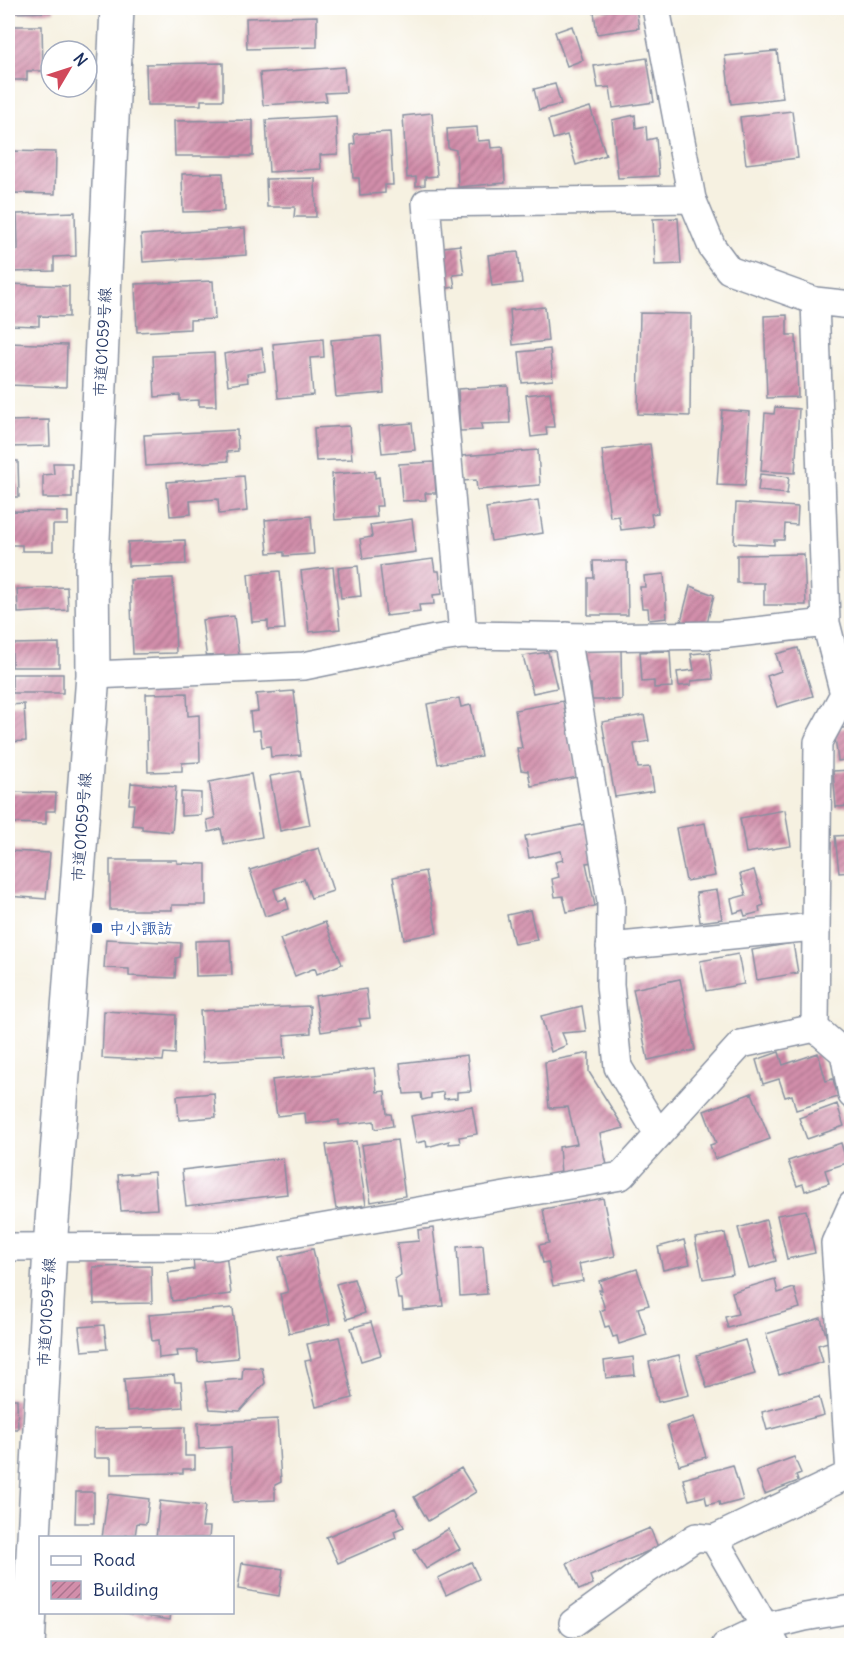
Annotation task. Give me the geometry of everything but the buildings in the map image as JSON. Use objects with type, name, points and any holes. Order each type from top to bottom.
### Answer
[{"type":"street","name":"市道01059号線","points":[[28,1646],[50,1248],[93,675],[92,562],[117,8]]},
{"type":"street","points":[[656,8],[692,199],[712,248],[729,270],[815,301],[852,305]]},
{"type":"street","points":[[463,635],[426,203],[692,199]]},
{"type":"street","points":[[815,301],[826,623],[844,694],[818,742],[814,927],[815,1028]]},
{"type":"street","points":[[93,675],[304,666],[463,635],[720,635],[826,623]]},
{"type":"street","points":[[567,636],[611,901],[610,985],[618,1067],[658,1134]]},
{"type":"street","points":[[610,947],[814,927]]},
{"type":"street","points":[[8,1247],[216,1246],[621,1176],[741,1044],[815,1028],[848,1053],[852,1095]]},
{"type":"street","points":[[573,1623],[639,1575],[696,1538],[714,1539],[851,1473],[835,1243],[852,1205]]},
{"type":"street","points":[[714,1539],[770,1636]]},
{"type":"street","points":[[725,1646],[770,1636],[805,1617],[852,1609]]},
{"type":"place","name":"中小諏訪","points":[[97,928]]}]
